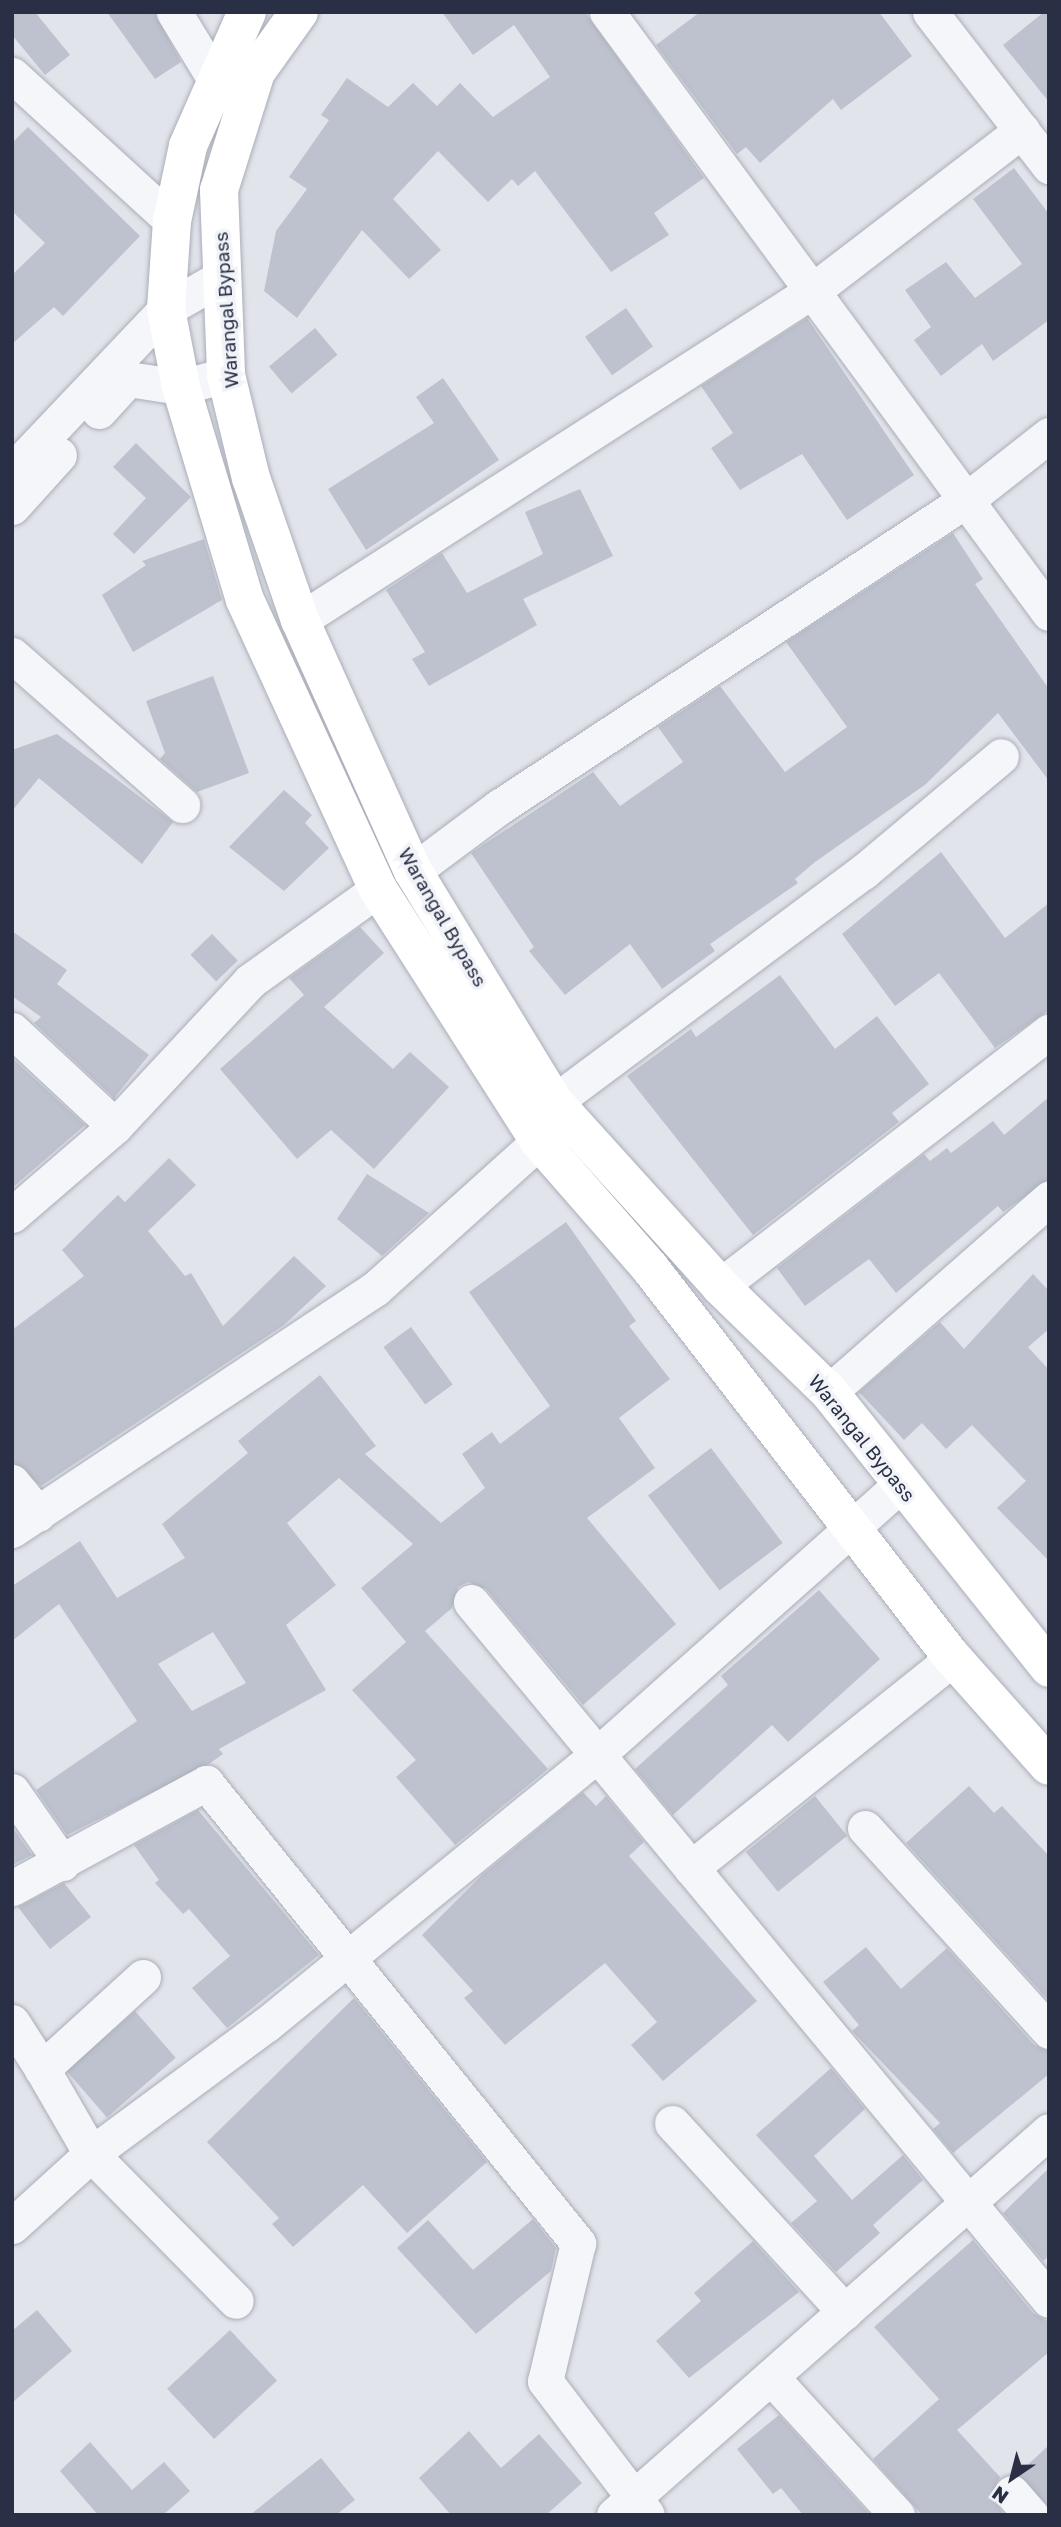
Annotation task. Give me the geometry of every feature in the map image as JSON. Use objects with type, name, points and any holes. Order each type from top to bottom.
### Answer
[{"type":"main road","points":[[247,12],[188,146],[172,222],[166,309],[181,387],[245,600],[378,889],[539,1141],[650,1268],[953,1658],[1049,1766]]},
{"type":"main road","name":"Warangal Bypass","points":[[299,12],[256,72],[219,190],[220,278],[226,375],[251,478],[300,620],[412,871],[554,1102],[720,1286],[829,1392],[900,1485],[1048,1667]]},
{"type":"street","points":[[174,12],[216,81]]},
{"type":"street","points":[[607,12],[969,498],[1049,613]]},
{"type":"street","points":[[930,12],[1049,166]]},
{"type":"street","points":[[12,75],[172,222]]},
{"type":"street","points":[[300,620],[815,289],[1022,130]]},
{"type":"street","points":[[12,471],[166,309],[220,278]]},
{"type":"street","points":[[12,507],[128,379],[181,387],[226,375]]},
{"type":"street","points":[[412,871],[499,807],[969,498],[1049,435]]},
{"type":"street","points":[[12,656],[182,805]]},
{"type":"street","points":[[554,1102],[863,872],[1001,756]]},
{"type":"street","points":[[12,1215],[115,1126],[250,981],[378,889]]},
{"type":"street","points":[[12,1030],[115,1126]]},
{"type":"street","points":[[720,1286],[1049,1032]]},
{"type":"street","points":[[12,1482],[25,1522],[376,1288],[539,1141]]},
{"type":"street","points":[[829,1392],[1049,1199]]},
{"type":"street","points":[[12,2226],[91,2154],[267,2024],[346,1956],[597,1755],[850,1523],[900,1485]]},
{"type":"street","points":[[471,1602],[1049,2300]]},
{"type":"street","points":[[691,1868],[953,1658]]},
{"type":"street","points":[[12,1888],[206,1783],[578,2243],[545,2381],[631,2509],[771,2377],[1049,2131]]},
{"type":"street","points":[[12,1791],[62,1863]]},
{"type":"street","points":[[866,1828],[1049,2031]]},
{"type":"street","points":[[42,2069],[144,1977]]},
{"type":"street","points":[[12,2022],[91,2154],[236,2301]]},
{"type":"street","points":[[672,2123],[845,2312]]},
{"type":"street","points":[[771,2377],[897,2515]]},
{"type":"building","points":[[12,12],[35,12],[70,55],[45,75],[12,35]]},
{"type":"building","points":[[107,12],[154,12],[181,62],[155,79]]},
{"type":"building","points":[[442,12],[585,12],[704,178],[654,213],[669,235],[611,272],[535,171],[518,186],[512,179],[488,202],[438,151],[393,199],[441,250],[409,279],[362,230],[297,318],[264,291],[276,231],[307,189],[289,177],[329,120],[321,115],[347,78],[388,107],[413,83],[437,106],[460,83],[493,117],[550,77],[514,25],[473,55]]},
{"type":"building","points":[[700,12],[879,12],[912,56],[841,110],[833,99],[760,163],[746,147],[737,154],[656,45]]},
{"type":"building","points":[[1044,12],[1049,12],[1049,102],[1003,45]]},
{"type":"building","points":[[28,127],[140,236],[63,316],[54,307],[12,344],[12,275],[45,243],[12,211],[12,143]]},
{"type":"building","points":[[1014,168],[1049,214],[1049,320],[993,361],[982,344],[941,376],[914,340],[931,327],[905,290],[946,262],[975,298],[1022,264],[973,199]]},
{"type":"building","points":[[626,308],[653,347],[612,375],[585,337]]},
{"type":"building","points":[[807,318],[914,475],[847,520],[802,454],[740,490],[711,448],[733,433],[701,386]]},
{"type":"building","points":[[315,328],[337,355],[292,393],[269,367]]},
{"type":"building","points":[[443,378],[499,460],[366,550],[328,489],[434,423],[416,397]]},
{"type":"building","points":[[136,443],[191,497],[134,554],[113,534],[146,498],[113,467]]},
{"type":"building","points":[[580,489],[613,556],[523,599],[537,625],[429,686],[412,659],[425,652],[386,590],[442,553],[467,593],[543,554],[525,512]]},
{"type":"building","points":[[953,533],[983,579],[975,584],[1049,689],[1049,781],[998,713],[926,784],[815,862],[795,879],[798,883],[710,944],[715,951],[662,989],[630,944],[565,995],[529,951],[534,947],[471,853],[593,772],[620,806],[683,762],[658,727],[720,686],[785,772],[847,727],[786,642]]},
{"type":"building","points":[[204,539],[222,600],[133,652],[102,595],[146,565],[142,561]]},
{"type":"building","points":[[213,676],[249,773],[197,792],[160,759],[165,753],[146,701]]},
{"type":"building","points":[[57,734],[173,822],[142,864],[39,778],[12,811],[12,750]]},
{"type":"building","points":[[284,790],[312,815],[305,823],[329,848],[284,891],[229,847]]},
{"type":"building","points":[[941,852],[1005,938],[1049,903],[1049,1010],[995,1048],[939,973],[895,1006],[842,934]]},
{"type":"building","points":[[360,927],[384,953],[324,1007],[393,1069],[410,1052],[449,1087],[374,1169],[331,1130],[297,1159],[220,1069],[304,995],[289,978]]},
{"type":"building","points":[[12,931],[67,970],[57,984],[149,1055],[114,1098],[34,1023],[41,1017],[12,996]]},
{"type":"building","points":[[212,934],[238,961],[216,981],[190,955]]},
{"type":"building","points":[[780,975],[835,1049],[877,1016],[929,1084],[892,1113],[899,1122],[753,1235],[627,1076],[691,1029],[696,1037]]},
{"type":"building","points":[[12,1058],[85,1125],[12,1188]]},
{"type":"building","points":[[1049,1097],[1049,1179],[1003,1212],[998,1206],[896,1293],[869,1259],[805,1306],[777,1268],[924,1154],[930,1161],[947,1148],[951,1153],[993,1121],[1004,1135]]},
{"type":"building","points":[[169,1158],[196,1185],[148,1231],[185,1276],[191,1273],[223,1326],[294,1256],[326,1286],[284,1325],[41,1486],[12,1462],[12,1330],[84,1276],[62,1250],[118,1195],[125,1202]]},
{"type":"building","points":[[367,1174],[429,1213],[382,1256],[337,1219]]},
{"type":"building","points":[[566,1222],[636,1321],[629,1326],[670,1379],[619,1418],[655,1468],[587,1518],[676,1624],[583,1705],[486,1589],[468,1582],[458,1587],[452,1608],[425,1631],[548,1769],[455,1845],[396,1777],[416,1760],[352,1690],[406,1642],[361,1588],[413,1544],[339,1478],[287,1523],[336,1585],[286,1625],[326,1690],[219,1749],[223,1754],[209,1764],[67,1835],[36,1790],[137,1721],[59,1604],[12,1641],[12,1586],[80,1541],[117,1598],[185,1558],[162,1524],[248,1453],[238,1441],[320,1375],[376,1446],[365,1454],[441,1523],[485,1488],[462,1454],[492,1432],[500,1444],[550,1406],[469,1292]],"holes":[[[213,1632],[246,1683],[192,1711],[158,1664]]]},
{"type":"building","points":[[1033,1274],[1049,1291],[1049,1329],[1028,1347],[1049,1370],[1049,1561],[997,1508],[1026,1481],[972,1425],[946,1449],[922,1423],[904,1440],[859,1392],[940,1322],[964,1349]]},
{"type":"building","points":[[411,1327],[453,1384],[425,1404],[383,1347]]},
{"type":"building","points":[[711,1448],[783,1543],[720,1591],[648,1496]]},
{"type":"building","points":[[819,1590],[880,1659],[788,1742],[772,1725],[673,1815],[635,1769],[728,1685],[721,1676]]},
{"type":"building","points":[[969,1786],[994,1813],[1002,1806],[1049,1856],[1049,2001],[906,1843]]},
{"type":"building","points":[[583,1792],[596,1806],[606,1796],[644,1842],[629,1856],[757,2001],[663,2081],[631,2045],[657,2022],[605,1963],[505,2045],[464,1998],[473,1991],[422,1935],[482,1875]]},
{"type":"building","points":[[815,1796],[847,1836],[778,1892],[746,1852]]},
{"type":"building","points":[[198,1810],[319,1955],[227,2028],[192,1988],[230,1956],[189,1909],[183,1914],[155,1883],[159,1880],[134,1845]]},
{"type":"building","points":[[12,1827],[32,1855],[12,1865]]},
{"type":"building","points":[[64,1883],[91,1917],[50,1949],[18,1907]]},
{"type":"building","points":[[866,1947],[901,1989],[947,1948],[1034,2045],[1049,2051],[1049,2074],[953,2153],[933,2129],[940,2123],[852,2031],[859,2025],[823,1982]]},
{"type":"building","points":[[354,1998],[487,2162],[407,2233],[363,2185],[293,2247],[272,2224],[279,2218],[207,2142]]},
{"type":"building","points":[[135,2011],[176,2058],[107,2117],[66,2071]]},
{"type":"building","points":[[831,2068],[865,2109],[814,2156],[852,2200],[903,2155],[923,2180],[873,2225],[880,2233],[836,2272],[791,2223],[817,2201],[756,2135]]},
{"type":"building","points":[[1049,2168],[1049,2256],[1043,2261],[1003,2213]]},
{"type":"building","points":[[533,2219],[556,2248],[551,2271],[476,2334],[397,2248],[428,2220],[473,2270]]},
{"type":"building","points":[[973,2240],[1033,2313],[1049,2322],[1049,2352],[957,2430],[1000,2477],[992,2496],[1004,2515],[922,2515],[873,2459],[939,2399],[874,2327]]},
{"type":"building","points":[[753,2241],[799,2292],[689,2378],[656,2341],[701,2301],[694,2293]]},
{"type":"building","points":[[37,2310],[72,2351],[12,2403],[12,2331]]},
{"type":"building","points":[[230,2330],[277,2380],[214,2439],[167,2389]]},
{"type":"building","points":[[779,2415],[870,2515],[803,2515],[781,2488],[773,2494],[737,2449]]},
{"type":"building","points":[[469,2431],[501,2468],[539,2434],[582,2483],[546,2515],[451,2515],[419,2478]]},
{"type":"building","points":[[90,2442],[132,2490],[164,2462],[190,2491],[163,2515],[98,2515],[60,2471]]},
{"type":"building","points":[[1049,2445],[1049,2507],[1018,2474]]},
{"type":"building","points":[[321,2458],[355,2500],[336,2515],[250,2515]]}]
